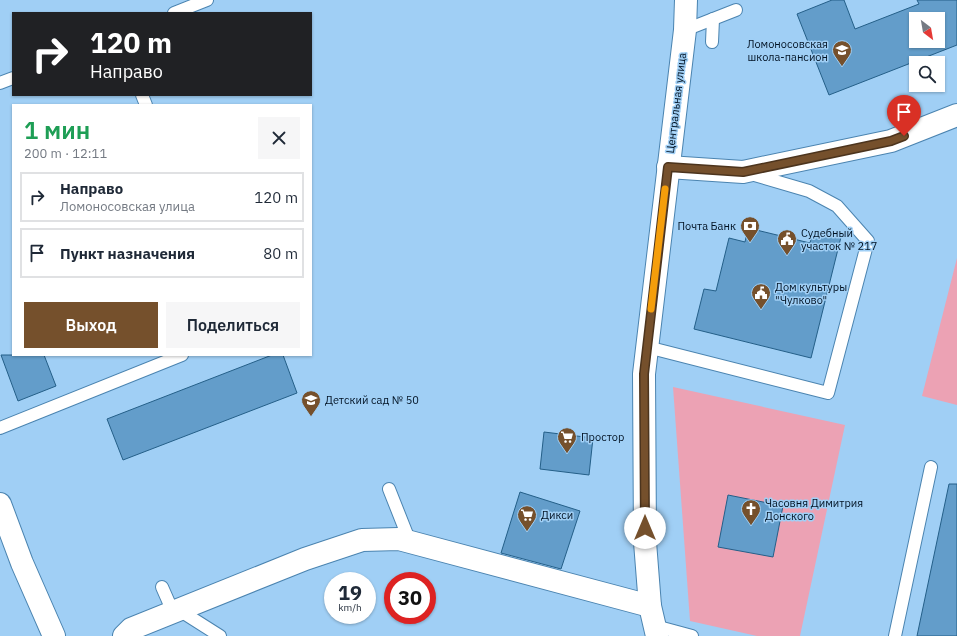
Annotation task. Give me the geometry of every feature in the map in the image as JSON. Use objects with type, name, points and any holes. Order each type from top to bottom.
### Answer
[{"type":"street","name":"Центральная улица","points":[[654,623],[645,542],[644,374],[646,347],[685,30],[686,0]]},
{"type":"street","points":[[668,167],[743,172],[891,141],[957,115]]},
{"type":"street","points":[[0,504],[22,563],[54,636]]},
{"type":"street","points":[[124,636],[131,629],[305,559],[362,540],[399,539],[654,623]]},
{"type":"lane","points":[[177,12],[207,0]]},
{"type":"lane","points":[[685,30],[736,10]]},
{"type":"lane","points":[[712,42],[713,19]]},
{"type":"lane","points":[[0,83],[12,78]]},
{"type":"lane","points":[[646,347],[828,393],[868,241],[837,206],[809,191],[743,172]]},
{"type":"lane","points":[[0,428],[180,356]]},
{"type":"lane","points":[[895,636],[931,467]]},
{"type":"lane","points":[[389,489],[410,542]]},
{"type":"lane","points":[[162,587],[176,611],[220,636]]},
{"type":"lane","points":[[654,623],[692,636]]},
{"type":"shaded area","points":[[957,258],[957,405],[922,396]]},
{"type":"shaded area","points":[[673,387],[845,425],[800,636],[757,636],[690,621]]},
{"type":"building","points":[[832,0],[844,0],[855,29],[919,4],[917,0],[957,0],[957,45],[929,56],[909,56],[909,64],[829,95],[797,14]]},
{"type":"building","name":"Дом культуры \"Чулково\"","points":[[748,228],[810,243],[813,231],[841,237],[811,358],[694,329],[704,289],[716,291],[729,238],[745,242]]},
{"type":"building","points":[[1,355],[44,356],[56,386],[18,401]]},
{"type":"building","points":[[269,356],[283,356],[297,393],[123,460],[107,419]]},
{"type":"building","points":[[544,432],[593,438],[589,475],[540,469]]},
{"type":"building","points":[[949,484],[957,484],[957,636],[917,636]]},
{"type":"building","points":[[520,492],[580,511],[561,569],[501,553]]},
{"type":"building","name":"Часовня Димитрия Донского","points":[[728,495],[783,506],[773,557],[718,547]]},
{"type":"slow traffic","points":[[651,309],[665,189]]},
{"type":"place","name":"Ломоносовская школа-пансион","points":[[842,67]]},
{"type":"place","name":"Почта Банк","points":[[750,243]]},
{"type":"place","name":"Судебный участок № 217","points":[[787,256]]},
{"type":"place","name":"Дом культуры \"Чулково\"","points":[[761,310]]},
{"type":"place","name":"Детский сад № 50","points":[[311,417]]},
{"type":"place","name":"Простор","points":[[567,454]]},
{"type":"place","name":"Часовня Димитрия Донского","points":[[751,526]]},
{"type":"place","name":"Дикси","points":[[527,532]]},
{"type":"route","points":[[645,528],[644,374],[668,167],[743,172],[891,141],[904,136]]}]
